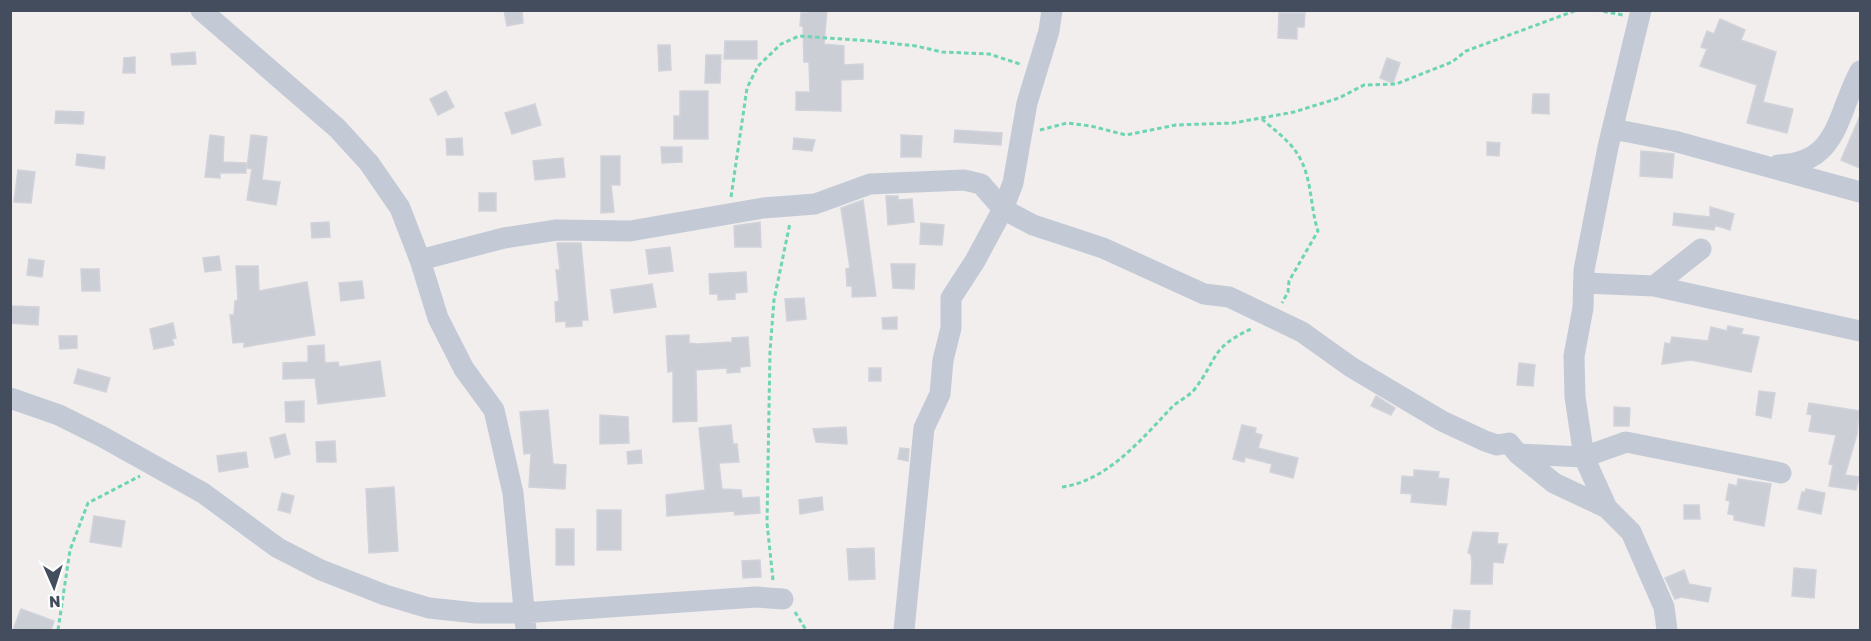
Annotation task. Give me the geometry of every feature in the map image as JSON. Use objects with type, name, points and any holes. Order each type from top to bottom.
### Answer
[{"type":"street","points":[[904,630],[924,428],[940,394],[943,360],[951,328],[951,298],[975,261],[1003,209],[1013,183],[1052,10]]},
{"type":"street","points":[[1607,508],[1584,457],[1575,397],[1574,356],[1583,308],[1584,283],[1594,214],[1641,13]]},
{"type":"street","points":[[216,15],[337,128],[369,163],[400,208],[420,260],[438,318],[464,369],[494,410],[514,504],[524,622]]},
{"type":"street","points":[[1766,166],[1799,165],[1826,147],[1860,71]]},
{"type":"street","points":[[1613,129],[1674,141],[1860,192]]},
{"type":"street","points":[[420,260],[504,238],[557,230],[630,231],[762,208],[794,207],[825,201],[870,184],[964,180],[981,184],[1003,209],[1033,225],[1103,248],[1204,294],[1228,297],[1302,332],[1351,367],[1442,421],[1497,445],[1509,443],[1518,454],[1554,483],[1607,508],[1632,532],[1664,606],[1667,630]]},
{"type":"street","points":[[1654,286],[1701,249]]},
{"type":"street","points":[[1584,283],[1654,286],[1860,331]]},
{"type":"street","points":[[10,398],[59,415],[202,493],[278,548],[321,570],[374,591],[429,608],[476,613],[524,622],[756,597],[783,599]]},
{"type":"street","points":[[1518,454],[1584,457],[1626,442],[1781,473]]},
{"type":"path","points":[[1023,132],[1067,123],[1091,126],[1126,135],[1176,125],[1233,123],[1294,112],[1339,98],[1364,85],[1396,84],[1452,62],[1466,51],[1577,10]]},
{"type":"path","points":[[1596,10],[1641,13]]},
{"type":"path","points":[[722,215],[734,192],[747,88],[758,66],[782,44],[799,36],[916,46],[942,52],[989,54],[1037,69]]},
{"type":"path","points":[[1062,487],[1078,485],[1107,471],[1150,433],[1173,406],[1193,391],[1222,345],[1266,323],[1279,309],[1288,292],[1289,281],[1318,231],[1311,210],[1310,188],[1298,154],[1261,118]]},
{"type":"path","points":[[794,207],[774,300],[770,351],[768,535],[770,568],[776,591],[798,614],[806,630]]},
{"type":"path","points":[[58,630],[70,549],[88,503],[155,468]]},
{"type":"building","points":[[504,10],[522,10],[523,23],[507,26]]},
{"type":"building","points":[[807,10],[827,10],[824,44],[844,46],[844,65],[863,64],[863,79],[841,80],[841,111],[796,110],[796,92],[810,92],[809,62],[804,62],[803,26],[800,26],[801,13],[807,13]]},
{"type":"building","points":[[1279,13],[1305,13],[1304,27],[1297,27],[1297,39],[1278,38]]},
{"type":"building","points":[[1720,19],[1745,30],[1741,40],[1776,52],[1763,102],[1793,109],[1787,133],[1747,123],[1757,85],[1700,66],[1707,49],[1701,47],[1707,31],[1714,34]]},
{"type":"building","points":[[725,41],[757,41],[757,59],[724,59]]},
{"type":"building","points":[[658,45],[670,45],[671,70],[659,71]]},
{"type":"building","points":[[195,52],[196,64],[172,65],[171,54]]},
{"type":"building","points":[[706,55],[721,55],[720,83],[705,83]]},
{"type":"building","points":[[135,57],[135,73],[123,73],[124,58]]},
{"type":"building","points":[[1387,58],[1400,63],[1393,83],[1380,78]]},
{"type":"building","points":[[446,91],[454,107],[438,115],[430,99]]},
{"type":"building","points":[[680,91],[708,91],[708,139],[674,139],[674,116],[680,116]]},
{"type":"building","points":[[1533,94],[1549,94],[1549,114],[1532,113]]},
{"type":"building","points":[[535,104],[541,125],[512,134],[505,113]]},
{"type":"building","points":[[56,111],[84,112],[83,124],[55,123]]},
{"type":"building","points":[[1860,116],[1860,168],[1841,160]]},
{"type":"building","points":[[955,130],[1002,133],[1001,145],[954,142]]},
{"type":"building","points":[[210,135],[224,137],[223,162],[246,163],[246,173],[220,173],[220,178],[205,177]]},
{"type":"building","points":[[251,135],[267,137],[262,180],[280,182],[276,205],[247,200],[252,169],[247,168]]},
{"type":"building","points":[[901,135],[922,136],[921,157],[901,157]]},
{"type":"building","points":[[462,138],[463,155],[447,155],[446,139]]},
{"type":"building","points":[[794,138],[815,140],[812,151],[793,149]]},
{"type":"building","points":[[1487,142],[1500,143],[1499,156],[1487,155]]},
{"type":"building","points":[[661,147],[682,147],[682,162],[662,163]]},
{"type":"building","points":[[1641,151],[1674,154],[1672,178],[1640,176]]},
{"type":"building","points":[[77,154],[105,157],[104,169],[76,165]]},
{"type":"building","points":[[601,156],[620,156],[620,185],[611,185],[614,212],[601,213]]},
{"type":"building","points":[[563,158],[565,177],[535,180],[533,161]]},
{"type":"building","points":[[18,170],[35,172],[31,203],[14,202]]},
{"type":"building","points":[[479,193],[496,193],[496,211],[479,211]]},
{"type":"building","points":[[886,196],[898,196],[898,200],[912,199],[914,222],[888,225]]},
{"type":"building","points":[[863,200],[876,296],[852,297],[852,286],[847,286],[846,269],[850,268],[841,208]]},
{"type":"building","points":[[1710,207],[1734,214],[1730,230],[1715,225],[1714,230],[1673,225],[1674,213],[1710,217]]},
{"type":"building","points":[[329,222],[330,237],[312,238],[311,223]]},
{"type":"building","points":[[760,222],[761,247],[735,247],[734,226]]},
{"type":"building","points":[[921,223],[944,225],[942,245],[920,244]]},
{"type":"building","points":[[557,243],[581,243],[588,320],[582,320],[582,326],[566,327],[566,321],[556,322],[555,302],[559,301],[556,270],[560,270]]},
{"type":"building","points":[[670,247],[673,271],[649,274],[646,250]]},
{"type":"building","points":[[219,256],[221,270],[205,272],[203,258]]},
{"type":"building","points":[[29,259],[44,261],[42,277],[27,275]]},
{"type":"building","points":[[891,264],[915,264],[914,289],[893,288]]},
{"type":"building","points":[[236,266],[258,266],[259,291],[307,282],[315,335],[244,347],[244,342],[233,343],[230,315],[234,315],[235,301],[238,300]]},
{"type":"building","points":[[81,269],[99,269],[100,291],[82,291]]},
{"type":"building","points":[[746,272],[747,292],[735,293],[735,299],[718,300],[718,294],[710,294],[709,274]]},
{"type":"building","points":[[362,281],[364,298],[341,301],[339,283]]},
{"type":"building","points":[[652,284],[656,307],[614,313],[611,290]]},
{"type":"building","points":[[804,298],[806,319],[787,321],[785,299]]},
{"type":"building","points":[[10,306],[39,307],[38,325],[10,323]]},
{"type":"building","points":[[897,317],[897,329],[883,329],[882,318]]},
{"type":"building","points":[[173,323],[176,338],[172,339],[174,345],[154,349],[150,329]]},
{"type":"building","points":[[1728,326],[1743,329],[1741,334],[1759,337],[1751,372],[1691,360],[1662,364],[1665,343],[1670,344],[1672,337],[1708,341],[1711,327],[1727,331]]},
{"type":"building","points":[[689,335],[689,343],[697,344],[732,342],[732,338],[748,337],[750,366],[740,367],[740,372],[727,373],[727,368],[696,370],[697,421],[673,422],[673,371],[668,372],[666,336]]},
{"type":"building","points":[[59,336],[77,336],[77,348],[60,349]]},
{"type":"building","points":[[324,345],[325,363],[338,362],[339,367],[380,361],[385,396],[318,404],[315,378],[283,379],[283,363],[308,362],[308,346]]},
{"type":"building","points":[[1519,363],[1535,365],[1533,386],[1517,385]]},
{"type":"building","points":[[869,368],[881,368],[881,381],[869,381]]},
{"type":"building","points":[[78,369],[110,378],[106,392],[74,383]]},
{"type":"building","points":[[1759,391],[1775,393],[1771,418],[1756,415]]},
{"type":"building","points":[[1376,396],[1395,408],[1391,415],[1371,406]]},
{"type":"building","points":[[304,401],[304,422],[286,422],[285,402]]},
{"type":"building","points":[[1809,403],[1859,411],[1857,434],[1845,475],[1859,477],[1856,490],[1829,486],[1833,465],[1829,464],[1836,435],[1809,431],[1812,415],[1807,414]]},
{"type":"building","points":[[1614,407],[1630,408],[1629,426],[1614,426]]},
{"type":"building","points":[[548,410],[553,464],[566,465],[565,489],[529,487],[531,453],[524,454],[520,412]]},
{"type":"building","points":[[600,415],[628,417],[629,443],[600,444]]},
{"type":"building","points":[[731,425],[733,444],[737,444],[739,462],[719,463],[722,489],[741,490],[742,498],[759,497],[760,513],[735,515],[734,511],[667,516],[666,495],[705,490],[699,428]]},
{"type":"building","points":[[1242,425],[1256,428],[1255,433],[1262,435],[1258,448],[1298,458],[1293,478],[1270,472],[1272,464],[1245,457],[1244,462],[1233,459]]},
{"type":"building","points":[[846,427],[847,444],[816,442],[813,429]]},
{"type":"building","points":[[285,434],[290,454],[275,458],[270,438]]},
{"type":"building","points":[[335,441],[336,462],[317,462],[316,442]]},
{"type":"building","points":[[900,448],[909,449],[908,461],[898,459]]},
{"type":"building","points":[[641,450],[642,463],[628,464],[627,452]]},
{"type":"building","points":[[246,452],[248,467],[219,472],[217,456]]},
{"type":"building","points":[[1414,470],[1439,472],[1438,478],[1449,479],[1446,505],[1411,502],[1412,494],[1401,493],[1402,476],[1414,477]]},
{"type":"building","points":[[1738,479],[1771,484],[1764,526],[1734,520],[1734,515],[1728,514],[1730,501],[1726,500],[1729,484],[1737,486]]},
{"type":"building","points":[[394,487],[398,551],[369,553],[366,489]]},
{"type":"building","points":[[1806,489],[1825,493],[1821,514],[1798,509],[1802,492]]},
{"type":"building","points":[[282,493],[294,496],[290,513],[278,510]]},
{"type":"building","points":[[822,497],[823,510],[800,514],[799,500]]},
{"type":"building","points":[[1684,505],[1699,505],[1700,519],[1684,519]]},
{"type":"building","points":[[597,510],[621,510],[621,550],[597,550]]},
{"type":"building","points":[[94,516],[125,521],[121,547],[90,542]]},
{"type":"building","points":[[556,529],[574,529],[574,565],[556,565]]},
{"type":"building","points":[[1473,532],[1498,533],[1497,544],[1507,544],[1503,563],[1493,562],[1492,584],[1471,584],[1472,563],[1471,554],[1468,553]]},
{"type":"building","points":[[874,548],[875,579],[849,580],[847,549]]},
{"type":"building","points":[[760,560],[761,577],[743,578],[742,561]]},
{"type":"building","points":[[1794,568],[1816,570],[1814,598],[1792,596]]},
{"type":"building","points":[[1684,570],[1689,584],[1711,588],[1708,602],[1681,597],[1675,599],[1665,578]]},
{"type":"building","points":[[21,609],[54,621],[51,630],[13,630]]},
{"type":"building","points":[[1454,610],[1470,611],[1469,629],[1452,628]]}]
